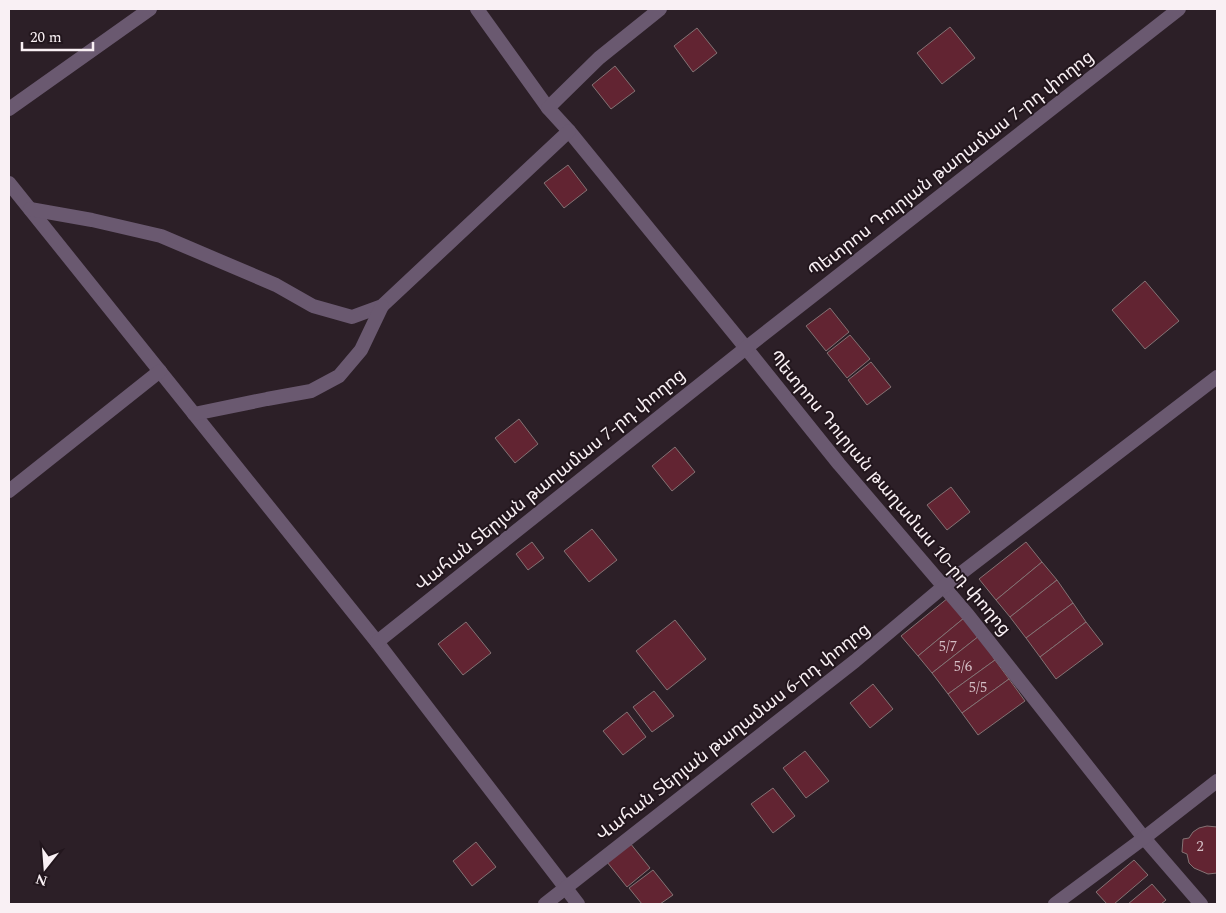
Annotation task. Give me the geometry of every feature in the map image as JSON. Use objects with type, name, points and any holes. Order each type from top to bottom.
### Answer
[{"type":"street","points":[[9,109],[150,9]]},
{"type":"street","name":"Պետրոս Դուրյան թաղամաս 10-րդ փողոց","points":[[477,9],[548,108],[569,131],[839,464],[968,615],[1144,838],[1201,904]]},
{"type":"street","points":[[548,108],[599,58],[660,9]]},
{"type":"street","name":"Պետրոս Դուրյան թաղամաս 7-րդ փողոց","points":[[746,348],[1179,9]]},
{"type":"street","points":[[194,414],[311,391],[339,376],[361,350],[382,306],[569,131]]},
{"type":"street","points":[[9,183],[377,642],[578,904]]},
{"type":"street","points":[[30,210],[92,220],[161,236],[276,285],[313,306],[352,317],[382,306]]},
{"type":"street","name":"Վահան Տերյան թաղամաս 7-րդ փողոց","points":[[377,642],[746,348]]},
{"type":"street","points":[[9,491],[160,371]]},
{"type":"street","name":"Վահան Տերյան թաղամաս 6-րդ փողոց","points":[[545,904],[855,661],[943,587],[1217,377]]},
{"type":"street","points":[[1055,904],[1217,781]]},
{"type":"building","points":[[950,27],[975,58],[942,84],[917,53]]},
{"type":"building","points":[[697,28],[717,53],[693,72],[674,46]]},
{"type":"building","points":[[615,66],[635,91],[611,109],[592,85]]},
{"type":"building","points":[[568,165],[587,190],[564,208],[544,183]]},
{"type":"building","points":[[1145,281],[1179,321],[1145,349],[1112,310]]},
{"type":"building","points":[[830,308],[849,332],[826,351],[806,326]]},
{"type":"building","points":[[850,335],[870,359],[847,378],[827,353]]},
{"type":"building","points":[[871,362],[891,387],[867,405],[848,380]]},
{"type":"building","points":[[519,419],[538,444],[515,463],[495,438]]},
{"type":"building","points":[[675,447],[695,472],[672,491],[652,466]]},
{"type":"building","points":[[951,487],[970,512],[947,530],[927,505]]},
{"type":"building","points":[[592,529],[617,560],[589,582],[564,551]]},
{"type":"building","points":[[532,542],[544,558],[528,570],[516,554]]},
{"type":"building","points":[[1026,542],[1042,562],[996,600],[979,579]]},
{"type":"building","points":[[1042,562],[1057,580],[1010,617],[996,600]]},
{"type":"building","points":[[1057,580],[1073,603],[1026,638],[1010,617]]},
{"type":"building","points":[[948,598],[964,618],[918,656],[901,636]]},
{"type":"building","points":[[1073,603],[1086,622],[1040,657],[1026,638]]},
{"type":"building","points":[[964,618],[979,636],[932,673],[918,656]]},
{"type":"building","points":[[675,620],[706,659],[667,690],[636,651]]},
{"type":"building","points":[[466,622],[491,653],[463,675],[438,644]]},
{"type":"building","points":[[1086,622],[1103,644],[1056,679],[1040,657]]},
{"type":"building","points":[[979,636],[995,660],[948,694],[932,673]]},
{"type":"building","points":[[995,660],[1009,679],[962,713],[948,694]]},
{"type":"building","points":[[1009,679],[1025,701],[978,735],[962,713]]},
{"type":"building","points":[[873,684],[893,709],[870,728],[850,703]]},
{"type":"building","points":[[654,691],[674,716],[652,732],[633,707]]},
{"type":"building","points":[[627,712],[646,737],[623,755],[603,731]]},
{"type":"building","points":[[805,751],[829,781],[806,798],[783,768]]},
{"type":"building","points":[[773,788],[795,816],[773,833],[751,804]]},
{"type":"building","points":[[1207,826],[1217,827],[1217,873],[1208,874],[1194,868],[1189,863],[1187,854],[1182,852],[1183,839],[1189,838],[1199,828]]},
{"type":"building","points":[[476,842],[496,867],[472,886],[453,861]]},
{"type":"building","points":[[630,843],[650,868],[627,887],[607,862]]},
{"type":"building","points":[[1134,860],[1148,875],[1114,904],[1107,904],[1096,892]]},
{"type":"building","points":[[653,870],[673,895],[660,904],[642,904],[629,888]]},
{"type":"building","points":[[1152,884],[1166,900],[1161,904],[1128,904]]}]
